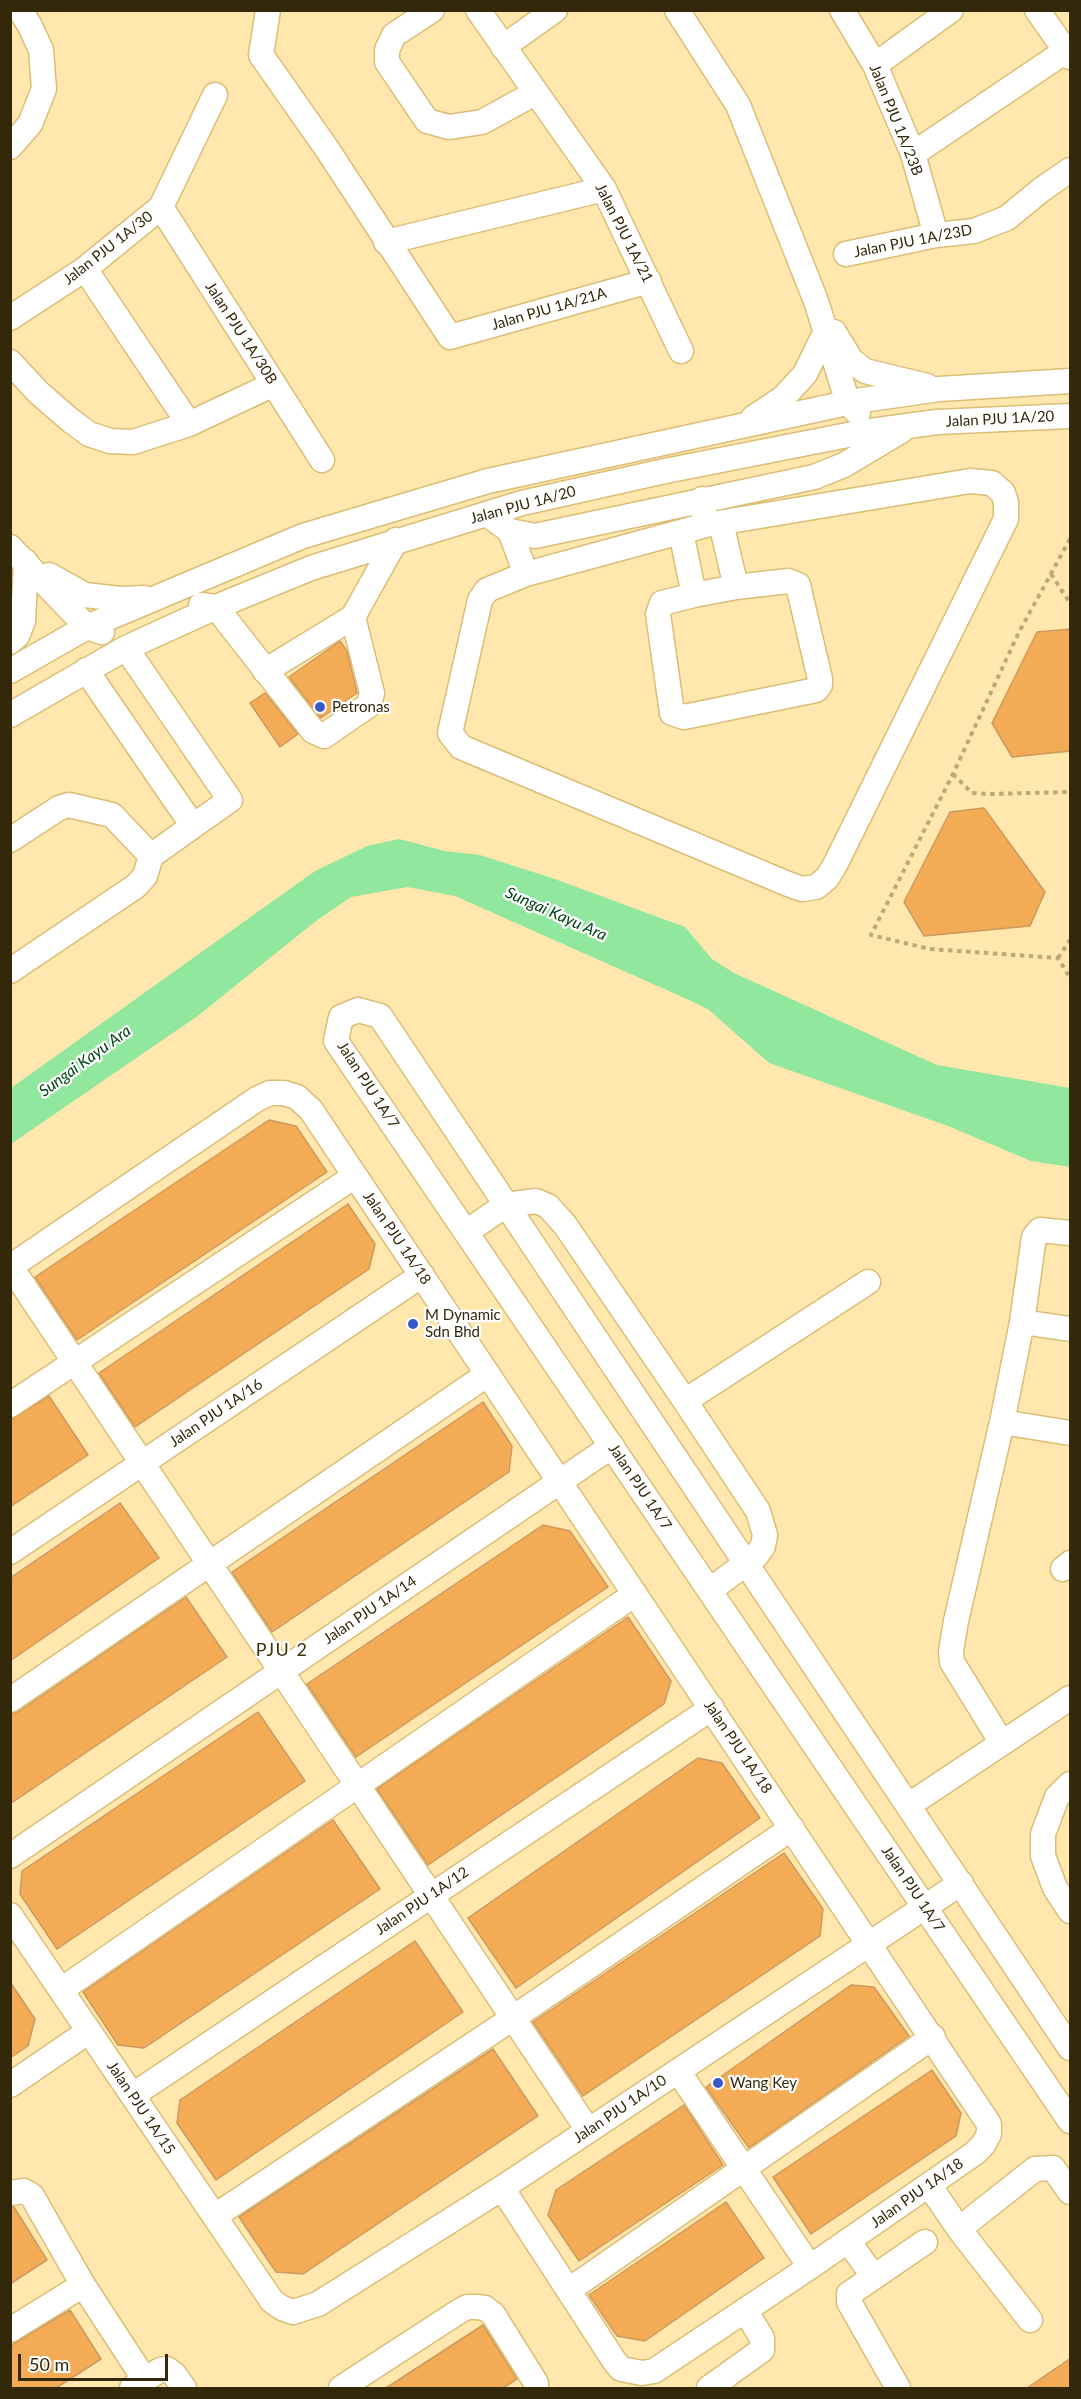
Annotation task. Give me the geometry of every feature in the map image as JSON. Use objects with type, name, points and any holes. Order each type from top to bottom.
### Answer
[{"type":"street","points":[[10,147],[30,124],[44,89],[41,50],[20,10]]},
{"type":"street","points":[[268,10],[261,55],[327,149],[386,242],[604,189]]},
{"type":"street","points":[[432,10],[394,35],[387,50],[387,62],[427,121],[449,127],[482,122],[536,93]]},
{"type":"street","name":"Jalan PJU 1A/21","points":[[478,10],[604,189],[681,351]]},
{"type":"street","points":[[503,47],[555,10]]},
{"type":"street","points":[[487,514],[510,531],[535,536],[814,477],[844,465],[925,423],[928,415],[876,420],[860,414],[848,403],[816,301],[738,105],[677,10]]},
{"type":"street","name":"Jalan PJU 1A/23B","points":[[842,10],[875,65],[913,154],[936,235]]},
{"type":"street","points":[[875,65],[951,10]]},
{"type":"street","points":[[913,154],[1069,52],[1037,10]]},
{"type":"street","name":"Jalan PJU 1A/30","points":[[10,318],[85,268],[161,207],[215,95]]},
{"type":"street","name":"Jalan PJU 1A/23D","points":[[846,254],[936,235],[974,231],[1007,218],[1041,190],[1071,170]]},
{"type":"street","name":"Jalan PJU 1A/30B","points":[[161,207],[322,460]]},
{"type":"street","name":"Jalan PJU 1A/21A","points":[[386,242],[450,337],[649,281]]},
{"type":"street","points":[[85,268],[189,424]]},
{"type":"street","points":[[816,301],[845,351],[865,371],[939,389]]},
{"type":"street","points":[[740,425],[783,398],[805,374],[825,333]]},
{"type":"street","points":[[10,362],[39,393],[70,420],[89,434],[110,441],[133,442],[189,424],[273,384]]},
{"type":"street","name":"Jalan PJU 1A/20","points":[[10,671],[87,627],[303,536],[488,481],[848,403],[939,389],[1071,381]]},
{"type":"street","name":"Jalan PJU 1A/20","points":[[10,715],[126,648],[311,568],[522,503],[665,471],[863,432],[925,423],[1071,416]]},
{"type":"street","points":[[970,481],[992,483],[998,486],[1006,502],[1006,519],[835,866],[827,878],[816,887],[801,889],[788,884],[461,747],[450,733],[480,600],[487,590],[526,574],[713,524],[970,481]]},
{"type":"street","points":[[702,499],[736,587]]},
{"type":"street","points":[[510,531],[526,574]]},
{"type":"street","points":[[681,532],[694,595]]},
{"type":"street","points":[[265,670],[353,617],[396,540]]},
{"type":"street","points":[[18,555],[85,595],[120,599],[166,595]]},
{"type":"street","points":[[18,555],[87,627],[103,632],[128,628],[194,604],[216,608],[314,731],[324,736],[369,705],[372,693],[353,617]]},
{"type":"street","points":[[10,642],[16,636],[22,621],[18,555]]},
{"type":"street","points":[[788,581],[798,585],[820,685],[816,690],[684,717],[672,713],[658,608],[667,601],[694,595],[788,581]]},
{"type":"street","points":[[10,971],[136,886],[146,876],[151,856],[230,800],[126,648]]},
{"type":"street","points":[[86,670],[193,826]]},
{"type":"street","points":[[10,840],[59,808],[69,805],[112,815],[151,856]]},
{"type":"street","name":"Jalan PJU 1A/7","points":[[1071,2048],[380,1016],[358,1010],[341,1017],[336,1041],[1071,2121]]},
{"type":"street","name":"Jalan PJU 1A/18","points":[[11,1268],[257,1099],[270,1094],[284,1093],[297,1097],[311,1110],[933,2037],[989,2124],[984,2145],[929,2185],[654,2370],[628,2380],[502,2188]]},
{"type":"street","points":[[10,1405],[355,1176]]},
{"type":"street","points":[[466,1232],[506,1205],[536,1201],[548,1206],[685,1401],[758,1511],[764,1525],[763,1546],[747,1564],[710,1590]]},
{"type":"street","points":[[1002,1743],[956,1672],[951,1651],[1002,1422],[1022,1322],[1034,1237],[1040,1230],[1071,1233]]},
{"type":"street","points":[[11,1268],[588,2130]]},
{"type":"street","name":"Jalan PJU 1A/16","points":[[10,1552],[422,1275]]},
{"type":"street","points":[[685,1401],[868,1282]]},
{"type":"street","points":[[1022,1322],[1071,1329]]},
{"type":"street","points":[[10,1700],[488,1374]]},
{"type":"street","points":[[1002,1422],[1071,1433]]},
{"type":"street","name":"Jalan PJU 1A/14","points":[[10,1856],[612,1446]]},
{"type":"street","points":[[61,1990],[635,1594]]},
{"type":"street","points":[[909,1805],[1071,1698]]},
{"type":"street","name":"Jalan PJU 1A/12","points":[[133,2095],[712,1708]]},
{"type":"street","points":[[1071,1784],[1057,1797],[1043,1834],[1043,1857],[1055,1888],[1071,1911]]},
{"type":"street","points":[[215,2216],[513,2018],[792,1828]]},
{"type":"street","name":"Jalan PJU 1A/10","points":[[272,2301],[293,2312],[318,2304],[502,2188],[961,1882]]},
{"type":"street","name":"Jalan PJU 1A/15","points":[[10,1915],[272,2301]]},
{"type":"street","points":[[10,2085],[89,2031]]},
{"type":"street","points":[[569,2290],[933,2037]]},
{"type":"street","points":[[678,2071],[810,2267]]},
{"type":"street","points":[[959,2229],[970,2218],[1035,2169],[1053,2168],[1071,2192]]},
{"type":"street","points":[[929,2185],[959,2229],[1030,2320]]},
{"type":"street","points":[[10,2193],[24,2191],[32,2196],[138,2384],[160,2370],[167,2369],[174,2374],[184,2388]]},
{"type":"street","points":[[848,2241],[874,2277]]},
{"type":"street","points":[[898,2388],[849,2302],[849,2294],[925,2242]]},
{"type":"street","points":[[10,2330],[83,2285]]},
{"type":"street","points":[[340,2388],[467,2307],[485,2308],[493,2314],[536,2383],[536,2388]]},
{"type":"street","points":[[709,2388],[738,2380],[762,2349],[762,2338],[745,2310]]},
{"type":"path","points":[[1058,958],[930,949],[871,935],[953,774],[1019,632],[1071,539]]},
{"type":"path","points":[[1051,574],[1071,603]]},
{"type":"path","points":[[953,774],[972,793],[1071,792]]},
{"type":"path","points":[[1058,958],[1071,940]]},
{"type":"path","points":[[1058,958],[1071,978]]},
{"type":"water","name":"Sungai Kayu Ara","points":[[399,839],[445,851],[480,855],[552,878],[685,927],[712,959],[734,973],[937,1065],[1070,1088],[1070,1167],[1031,1161],[948,1126],[769,1063],[709,1010],[698,1004],[455,896],[407,887],[351,897],[316,921],[199,1015],[11,1144],[11,1088],[315,871],[367,846]]},
{"type":"building","points":[[1071,629],[1071,751],[1012,757],[992,723],[1037,632]]},
{"type":"building","points":[[340,641],[347,651],[357,693],[321,718],[289,677]]},
{"type":"building","points":[[265,693],[298,734],[280,747],[250,703]]},
{"type":"building","points":[[984,808],[1045,892],[1030,926],[924,936],[904,902],[950,812]]},
{"type":"building","points":[[269,1120],[296,1126],[327,1172],[77,1340],[35,1277]]},
{"type":"building","points":[[348,1204],[375,1244],[369,1269],[135,1427],[99,1373]]},
{"type":"building","points":[[49,1396],[88,1455],[10,1507],[10,1420]]},
{"type":"building","points":[[483,1402],[512,1446],[509,1472],[272,1632],[232,1572]]},
{"type":"building","points":[[120,1503],[159,1558],[10,1661],[10,1578]]},
{"type":"building","points":[[543,1525],[570,1531],[608,1587],[356,1757],[307,1684]]},
{"type":"building","points":[[186,1597],[227,1657],[10,1804],[10,1714],[18,1712]]},
{"type":"building","points":[[628,1617],[671,1681],[664,1704],[428,1865],[377,1789]]},
{"type":"building","points":[[258,1712],[305,1781],[57,1949],[20,1894],[22,1871]]},
{"type":"building","points":[[698,1758],[722,1763],[760,1818],[516,1988],[468,1918]]},
{"type":"building","points":[[333,1820],[380,1889],[144,2048],[118,2045],[83,1992]]},
{"type":"building","points":[[784,1853],[823,1909],[820,1936],[583,2096],[533,2022]]},
{"type":"building","points":[[415,1941],[463,2012],[216,2180],[177,2123],[180,2100]]},
{"type":"building","points":[[10,1982],[35,2019],[28,2046],[10,2058]]},
{"type":"building","points":[[851,1985],[874,1987],[909,2036],[749,2148],[706,2087]]},
{"type":"building","points":[[493,2049],[538,2116],[303,2274],[276,2272],[239,2217]]},
{"type":"building","points":[[932,2070],[961,2113],[956,2136],[811,2234],[773,2177]]},
{"type":"building","points":[[684,2105],[723,2165],[579,2261],[548,2215],[556,2190]]},
{"type":"building","points":[[726,2202],[764,2258],[645,2341],[617,2336],[589,2295]]},
{"type":"building","points":[[10,2207],[14,2207],[47,2260],[10,2284]]},
{"type":"building","points":[[70,2310],[101,2359],[56,2388],[10,2388],[10,2346]]},
{"type":"building","points":[[483,2325],[517,2379],[503,2388],[386,2388]]},
{"type":"building","points":[[1071,2358],[1071,2388],[1027,2388]]},
{"type":"place","name":"Petronas","points":[[320,707]]},
{"type":"place","name":"M Dynamic Sdn Bhd","points":[[413,1324]]},
{"type":"place","name":"Wang Key","points":[[718,2083]]},
{"type":"district","name":"PJU 2","points":[[282,1650]]}]
